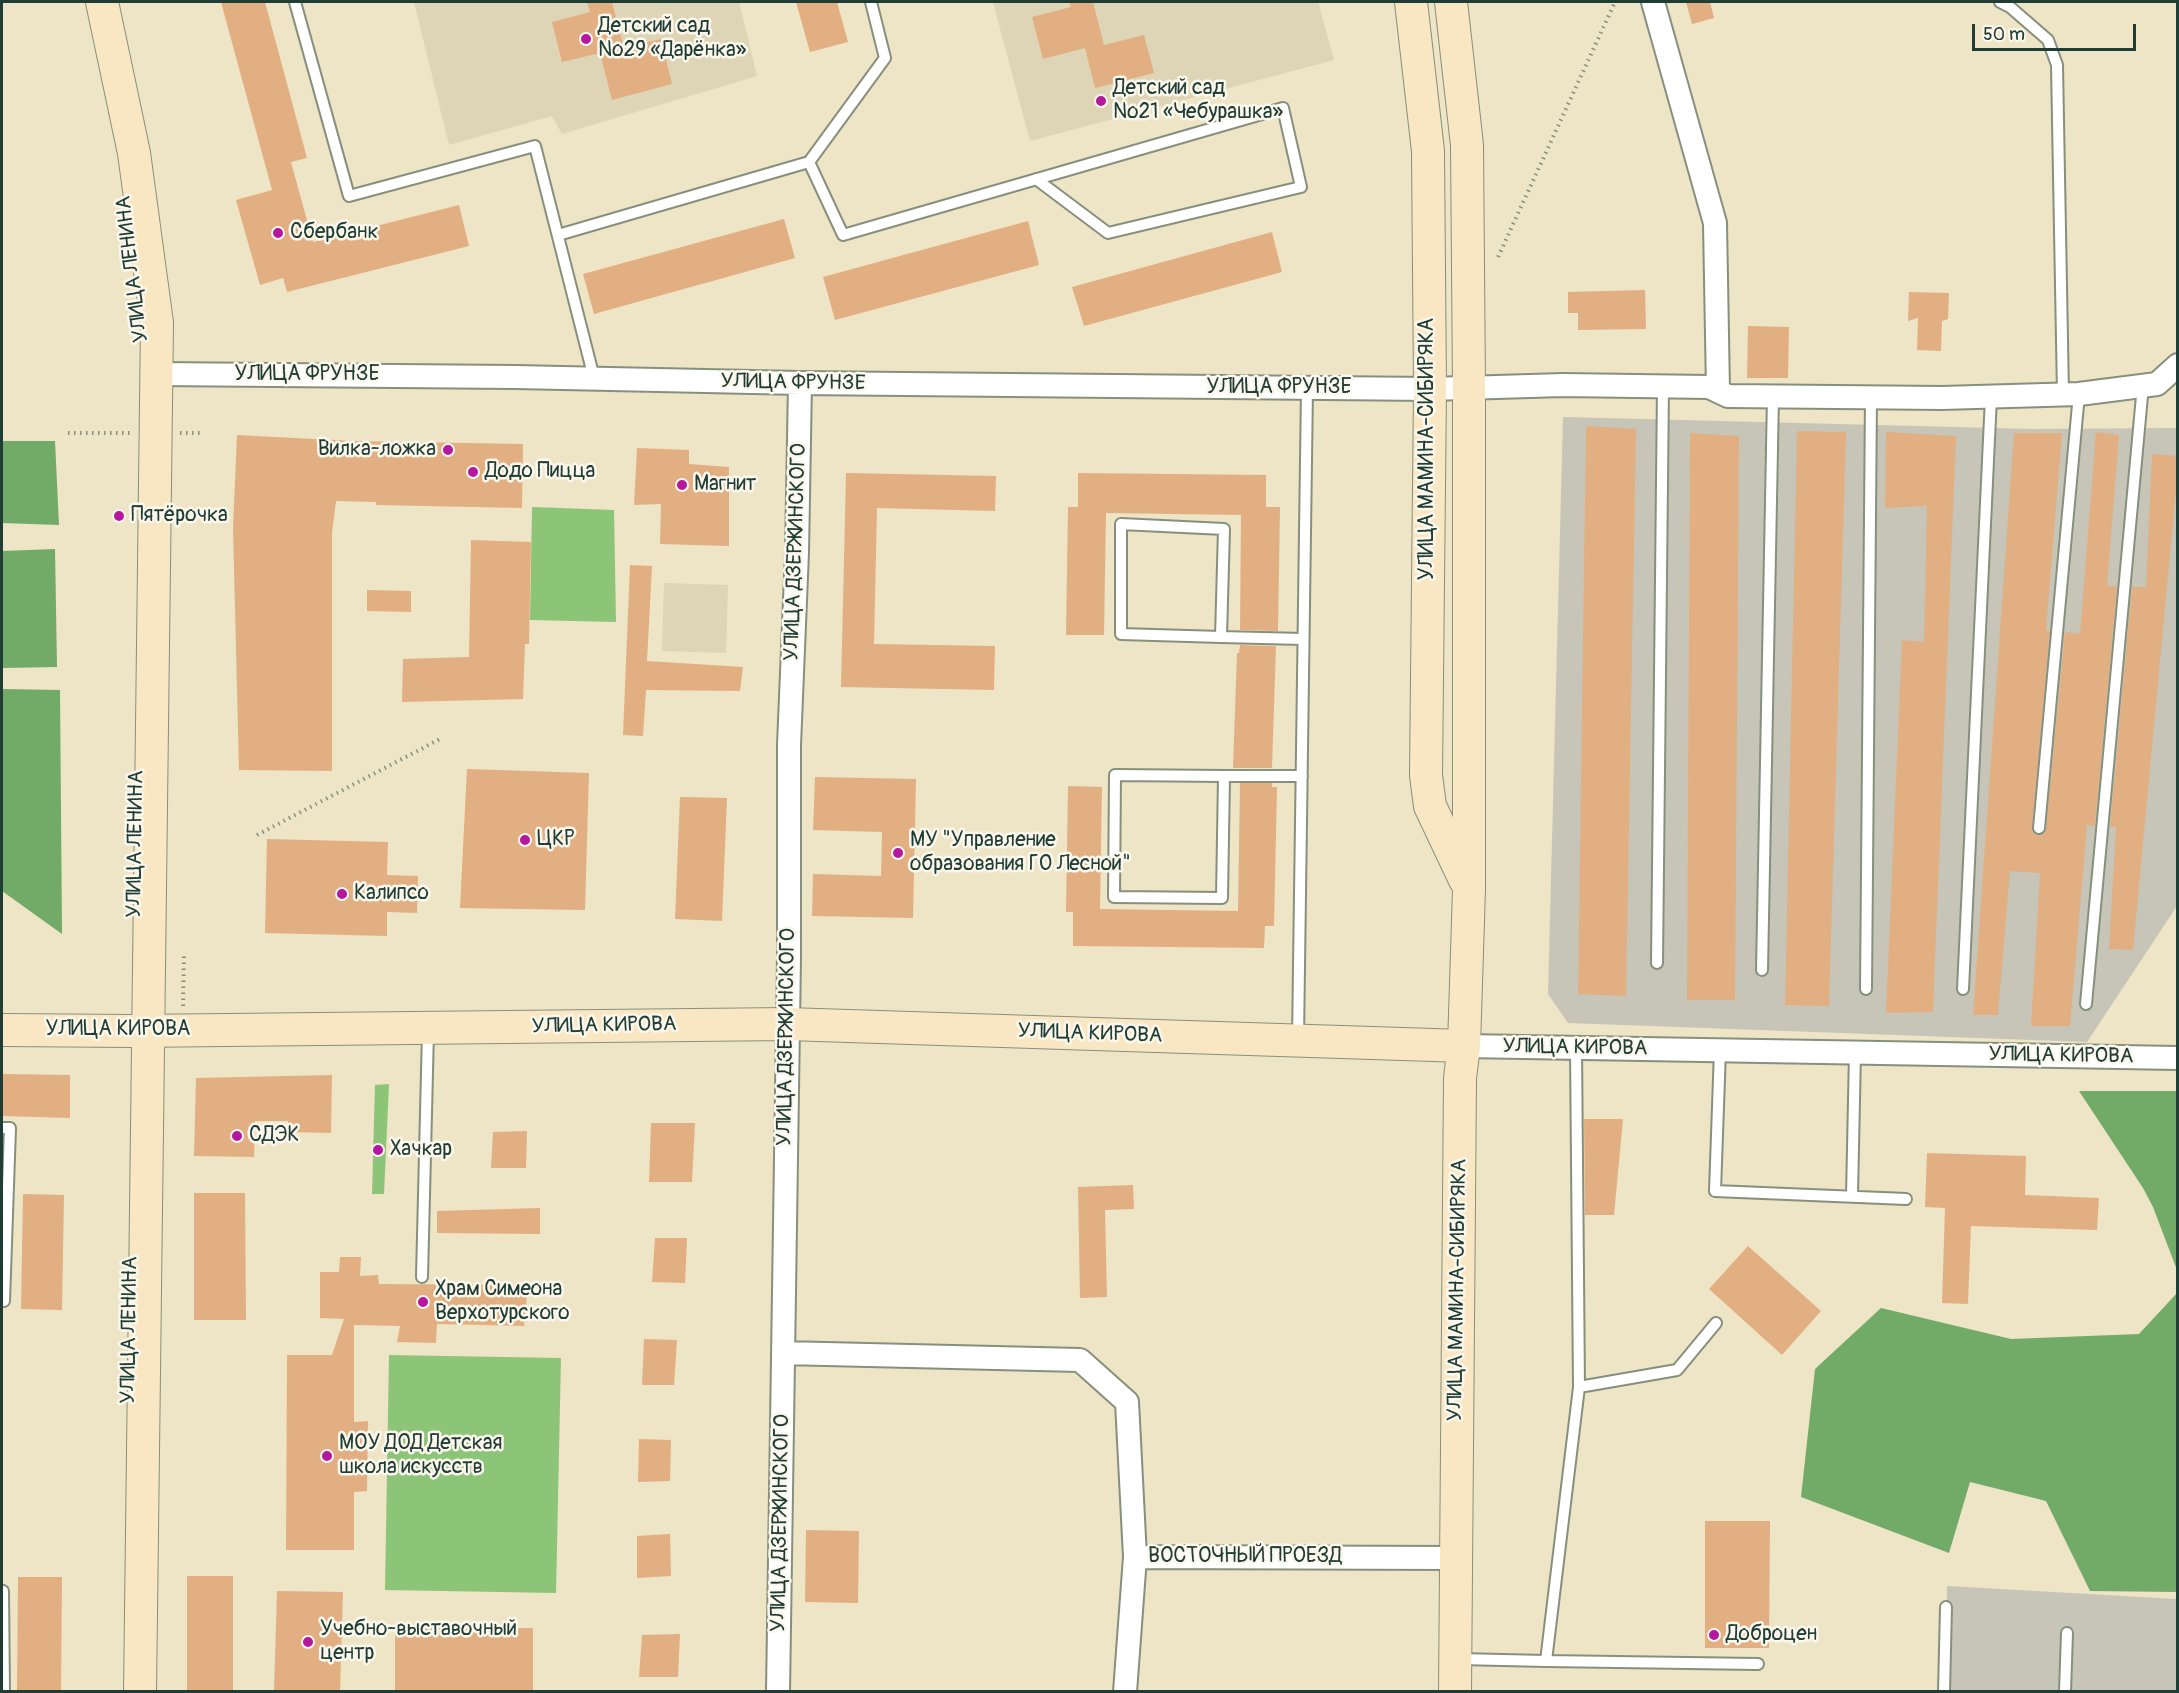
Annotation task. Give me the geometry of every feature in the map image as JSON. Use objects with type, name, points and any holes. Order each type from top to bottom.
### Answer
[{"type":"main road","name":"УЛИЦА ЛЕНИНА","points":[[88,2],[122,174],[149,374],[140,1031],[127,1692]]},
{"type":"main road","points":[[102,2],[135,164],[157,323],[149,374]]},
{"type":"main road","name":"УЛИЦА МАМИНА-СИБИРЯКА","points":[[1411,2],[1428,152],[1430,389],[1426,775],[1430,806],[1469,889]]},
{"type":"main road","name":"УЛИЦА МАМИНА-СИБИРЯКА","points":[[1451,2],[1467,145],[1469,387],[1469,889],[1464,1046],[1460,1078],[1455,1692]]},
{"type":"main road","name":"УЛИЦА КИРОВА","points":[[2,1030],[140,1031],[787,1024],[1464,1046]]},
{"type":"main road","points":[[140,1031],[140,1692]]},
{"type":"street","points":[[1653,2],[1715,223],[1718,391]]},
{"type":"street","name":"УЛИЦА ФРУНЗЕ","points":[[149,374],[594,378],[800,384],[1430,389],[1563,385],[1708,387],[1728,396],[1991,397],[2071,395],[2157,384],[2178,366]]},
{"type":"street","name":"УЛИЦА ДЗЕРЖИНСКОГО","points":[[778,1692],[789,751],[797,552],[800,384]]},
{"type":"street","name":"УЛИЦА КИРОВА","points":[[1464,1046],[2178,1058]]},
{"type":"street","points":[[783,1353],[1080,1360],[1127,1402],[1135,1557]]},
{"type":"street","name":"ВОСТОЧНЫЙ ПРОЕЗД","points":[[1125,1692],[1135,1557],[1455,1558]]},
{"type":"lane","points":[[295,2],[349,196],[536,146],[594,378]]},
{"type":"lane","points":[[558,236],[809,162],[885,58],[871,2]]},
{"type":"lane","points":[[2000,2],[2010,7],[2048,40],[2057,65],[2071,395],[2039,828]]},
{"type":"lane","points":[[809,162],[843,235],[1036,179],[1283,108],[1301,187],[1108,233],[1036,179]]},
{"type":"lane","points":[[2086,1004],[2144,386]]},
{"type":"lane","points":[[1657,963],[1663,387]]},
{"type":"lane","points":[[1298,1042],[1307,388]]},
{"type":"lane","points":[[1762,970],[1773,396]]},
{"type":"lane","points":[[1866,989],[1871,397]]},
{"type":"lane","points":[[1963,989],[1991,397]]},
{"type":"lane","points":[[1221,637],[1224,529],[1122,524],[1121,634],[1221,637],[1304,639]]},
{"type":"lane","points":[[1224,776],[1222,898],[1114,897],[1115,775],[1302,776]]},
{"type":"lane","points":[[422,1277],[429,1028]]},
{"type":"lane","points":[[1546,1661],[1579,1387],[1576,1048]]},
{"type":"lane","points":[[1720,1049],[1715,1191],[1906,1199]]},
{"type":"lane","points":[[1852,1197],[1855,1052]]},
{"type":"lane","points":[[2,1128],[10,1128],[4,1301]]},
{"type":"lane","points":[[1579,1387],[1677,1370],[1716,1323]]},
{"type":"lane","points":[[3,1591],[4,1692]]},
{"type":"lane","points":[[1944,1692],[1947,1607]]},
{"type":"lane","points":[[2065,1692],[2067,1633]]},
{"type":"lane","points":[[1455,1659],[1758,1664]]},
{"type":"path","points":[[1498,257],[1615,2]]},
{"type":"path","points":[[257,835],[442,738]]},
{"type":"shaded area","name":"Детский сад №29 «Дарёнка»","points":[[414,2],[739,2],[757,76],[562,134],[552,116],[449,145]]},
{"type":"shaded area","name":"Детский сад №21 «Чебурашка»","points":[[993,2],[1318,2],[1334,60],[1030,141]]},
{"type":"shaded area","points":[[1563,417],[2033,429],[2177,428],[2177,906],[2087,1042],[1568,1023],[1548,994]]},
{"type":"shaded area","points":[[664,583],[728,585],[726,653],[662,651]]},
{"type":"shaded area","points":[[1947,1586],[2177,1599],[2177,1691],[1946,1692]]},
{"type":"green space","points":[[2,441],[55,441],[59,525],[2,523]]},
{"type":"green space","points":[[532,507],[614,510],[616,622],[530,620]]},
{"type":"green space","points":[[55,549],[57,667],[2,668],[2,551]]},
{"type":"green space","points":[[2,689],[60,690],[62,934],[2,891]]},
{"type":"green space","points":[[389,1084],[384,1194],[372,1194],[375,1085]]},
{"type":"green space","points":[[2079,1091],[2177,1091],[2177,1270],[2153,1207],[2143,1188]]},
{"type":"green space","points":[[2177,1293],[2177,1592],[2090,1591],[2046,1501],[1970,1482],[1949,1553],[1801,1497],[1815,1369],[1881,1308],[2011,1339],[2139,1334]]},
{"type":"green space","points":[[389,1355],[561,1358],[556,1593],[385,1590]]},
{"type":"building","points":[[221,2],[265,2],[307,158],[291,162],[313,242],[459,205],[469,246],[287,292],[283,278],[260,285],[236,200],[272,190]]},
{"type":"building","points":[[587,2],[612,2],[624,48],[661,39],[672,84],[612,100],[600,53],[562,62],[552,22],[590,12]]},
{"type":"building","points":[[796,2],[837,2],[848,42],[810,52]]},
{"type":"building","points":[[1069,2],[1093,2],[1104,45],[1144,35],[1154,73],[1095,88],[1085,48],[1043,59],[1032,17],[1071,7]]},
{"type":"building","points":[[1686,2],[1710,2],[1714,18],[1692,24]]},
{"type":"building","points":[[784,219],[795,258],[594,314],[583,274]]},
{"type":"building","points":[[1028,221],[1039,265],[835,320],[823,277]]},
{"type":"building","points":[[1272,232],[1282,272],[1084,326],[1072,287]]},
{"type":"building","points":[[1645,290],[1646,329],[1578,330],[1578,313],[1568,313],[1568,292]]},
{"type":"building","points":[[1909,292],[1949,293],[1948,319],[1942,321],[1941,351],[1917,350],[1918,318],[1908,321]]},
{"type":"building","points":[[1748,326],[1789,327],[1788,378],[1747,378]]},
{"type":"building","points":[[1586,426],[1636,429],[1626,996],[1578,994]]},
{"type":"building","points":[[1797,431],[1846,432],[1829,1006],[1785,1005]]},
{"type":"building","points":[[1886,432],[1956,436],[1933,1012],[1886,1013],[1902,640],[1924,642],[1927,506],[1885,508]]},
{"type":"building","points":[[2096,432],[2119,435],[2107,586],[2117,586],[2095,826],[2087,825],[2070,1026],[2031,1026],[2040,873],[2010,871],[1998,1015],[1973,1015],[2014,433],[2062,433],[2046,630],[2050,631],[2032,827],[2034,834],[2039,835],[2045,833],[2046,829],[2065,632],[2080,634]]},
{"type":"building","points":[[1690,433],[1739,436],[1735,1000],[1687,1000]]},
{"type":"building","points":[[237,435],[353,441],[523,444],[522,508],[376,505],[376,502],[336,501],[332,533],[332,771],[239,770],[233,528]]},
{"type":"building","name":"Магнит","points":[[637,448],[689,450],[689,464],[729,467],[729,546],[660,544],[661,504],[634,505]]},
{"type":"building","points":[[2152,454],[2178,456],[2178,469],[2133,950],[2109,949],[2116,827],[2110,827],[2132,587],[2146,587]]},
{"type":"building","points":[[846,473],[996,476],[995,511],[877,508],[874,644],[995,646],[994,690],[841,687]]},
{"type":"building","points":[[1078,473],[1266,475],[1266,507],[1280,507],[1278,631],[1240,630],[1241,515],[1106,513],[1104,635],[1066,635],[1068,507],[1078,507]]},
{"type":"building","points":[[471,540],[531,542],[529,644],[525,644],[523,699],[402,702],[403,659],[469,657]]},
{"type":"building","points":[[630,565],[652,566],[647,661],[743,667],[740,691],[646,690],[643,736],[623,735]]},
{"type":"building","points":[[367,590],[411,591],[411,612],[367,611]]},
{"type":"building","points":[[1240,645],[1276,646],[1272,768],[1233,768],[1237,653],[1239,653]]},
{"type":"building","name":"ЦКР","points":[[467,769],[589,773],[585,910],[460,908]]},
{"type":"building","name":"МУ \"Управление образования ГО Лесной\"","points":[[815,777],[916,779],[913,918],[812,916],[813,874],[881,876],[882,832],[813,830]]},
{"type":"building","points":[[1240,783],[1272,783],[1272,787],[1277,787],[1274,926],[1265,926],[1264,948],[1073,946],[1073,912],[1066,912],[1068,786],[1102,787],[1100,909],[1238,911]]},
{"type":"building","points":[[680,797],[727,798],[722,921],[675,919]]},
{"type":"building","name":"Калипсо","points":[[267,839],[388,842],[387,875],[418,876],[417,913],[387,912],[387,936],[265,933]]},
{"type":"building","points":[[2,1074],[70,1075],[70,1118],[2,1116]]},
{"type":"building","points":[[332,1075],[331,1133],[288,1132],[288,1121],[255,1121],[254,1157],[194,1156],[196,1078]]},
{"type":"building","points":[[1584,1119],[1623,1119],[1614,1215],[1585,1215]]},
{"type":"building","points":[[651,1123],[695,1123],[692,1182],[649,1182]]},
{"type":"building","points":[[527,1131],[526,1168],[491,1168],[493,1132]]},
{"type":"building","points":[[1927,1153],[2026,1156],[2025,1195],[2099,1198],[2097,1230],[1971,1226],[1968,1304],[1942,1303],[1945,1208],[1925,1207]]},
{"type":"building","points":[[1133,1185],[1134,1209],[1105,1210],[1107,1297],[1080,1298],[1078,1187]]},
{"type":"building","points":[[194,1193],[245,1193],[246,1320],[194,1320]]},
{"type":"building","points":[[23,1194],[64,1195],[62,1310],[21,1309]]},
{"type":"building","points":[[540,1208],[540,1234],[437,1233],[437,1211]]},
{"type":"building","points":[[655,1238],[687,1238],[685,1283],[652,1282]]},
{"type":"building","points":[[1748,1246],[1821,1311],[1782,1355],[1709,1289]]},
{"type":"building","points":[[340,1257],[361,1257],[360,1276],[378,1275],[379,1284],[528,1285],[524,1326],[437,1324],[436,1343],[397,1342],[400,1326],[354,1325],[354,1422],[368,1421],[367,1491],[354,1492],[354,1550],[286,1550],[287,1355],[332,1355],[344,1319],[320,1318],[320,1272],[339,1272]]},
{"type":"building","points":[[644,1339],[677,1340],[674,1385],[642,1385]]},
{"type":"building","points":[[639,1439],[671,1440],[670,1481],[638,1482]]},
{"type":"building","points":[[1705,1521],[1770,1521],[1769,1648],[1705,1648]]},
{"type":"building","points":[[806,1530],[859,1531],[858,1603],[805,1602]]},
{"type":"building","points":[[670,1534],[671,1576],[637,1578],[637,1536]]},
{"type":"building","points":[[187,1576],[233,1576],[233,1692],[187,1692]]},
{"type":"building","points":[[18,1577],[62,1577],[61,1692],[17,1692]]},
{"type":"building","name":"Учебно-выставочный центр","points":[[277,1591],[343,1592],[340,1692],[274,1692]]},
{"type":"building","points":[[395,1628],[533,1628],[533,1692],[395,1692]]},
{"type":"building","points":[[680,1634],[678,1677],[639,1677],[642,1635]]},
{"type":"place","name":"Детский сад №29 «Дарёнка»","points":[[586,39]]},
{"type":"place","name":"Детский сад №21 «Чебурашка»","points":[[1101,101]]},
{"type":"place","name":"Сбербанк","points":[[278,233]]},
{"type":"place","name":"Вилка-ложка","points":[[448,450]]},
{"type":"place","name":"Додо Пицца","points":[[473,472]]},
{"type":"place","name":"Магнит","points":[[682,485]]},
{"type":"place","name":"Пятёрочка","points":[[119,516]]},
{"type":"place","name":"ЦКР","points":[[525,840]]},
{"type":"place","name":"МУ \"Управление образования ГО Лесной\"","points":[[898,853]]},
{"type":"place","name":"Калипсо","points":[[342,894]]},
{"type":"place","name":"СДЭК","points":[[237,1136]]},
{"type":"place","name":"Хачкар","points":[[378,1150]]},
{"type":"place","name":"Храм Симеона Верхотурского","points":[[423,1302]]},
{"type":"place","name":"МОУ ДОД Детская школа искусств","points":[[327,1456]]},
{"type":"place","name":"Доброцен","points":[[1714,1635]]},
{"type":"place","name":"Учебно-выставочный центр","points":[[308,1642]]}]
